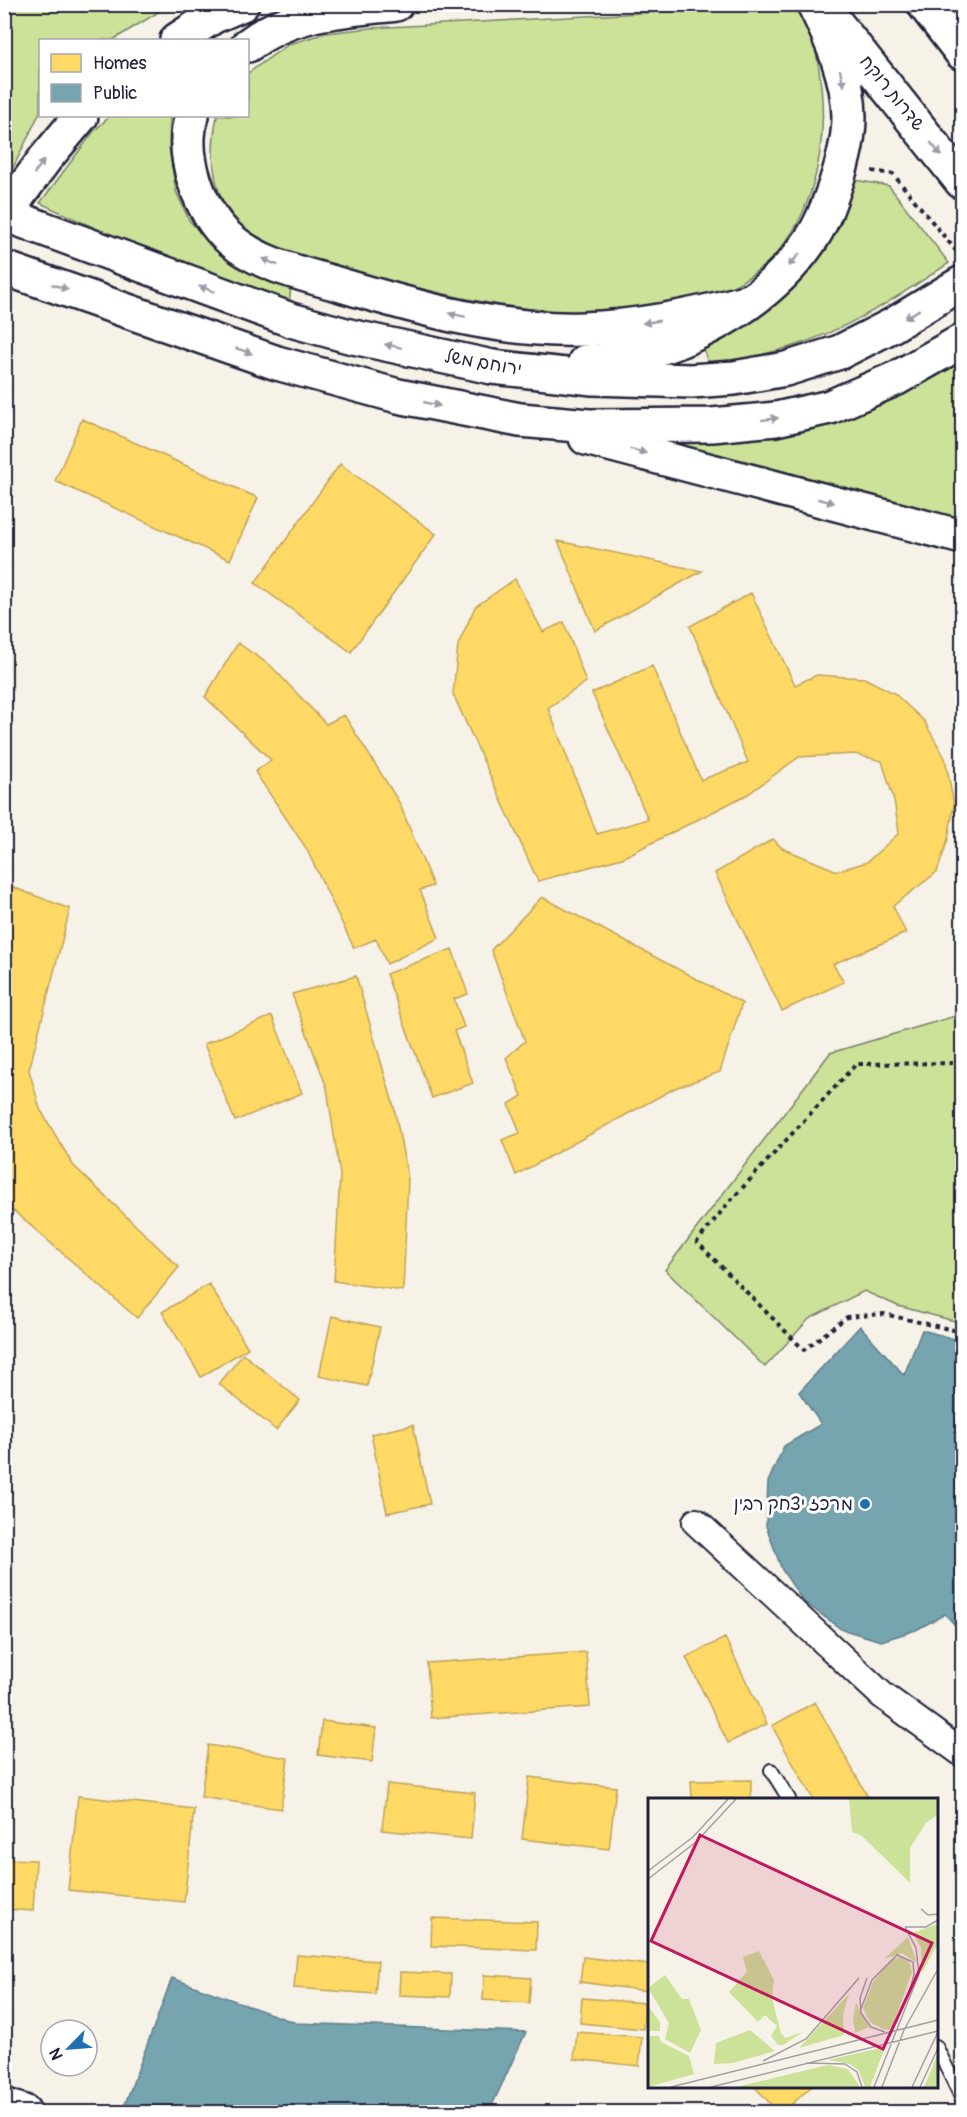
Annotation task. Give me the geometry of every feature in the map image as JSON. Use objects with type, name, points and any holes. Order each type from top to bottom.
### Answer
[{"type":"main road","points":[[179,39],[214,16],[242,4]]},
{"type":"main road","points":[[249,44],[262,34],[329,10],[396,4]]},
{"type":"main road","points":[[492,367],[600,361],[645,352],[696,335],[749,301],[770,284],[810,241],[827,211],[842,166],[849,116],[845,90],[830,39],[814,4]]},
{"type":"main road","name":"שדרות רוקח","points":[[821,4],[963,182]]},
{"type":"main road","points":[[924,4],[963,53]]},
{"type":"main road","points":[[5,214],[45,159],[80,117]]},
{"type":"main road","points":[[192,117],[189,151],[197,189],[211,219],[231,240],[254,256],[293,271],[399,302],[490,322],[533,327],[582,329],[631,326],[682,318],[749,301]]},
{"type":"main road","name":"ירוחם משל","points":[[5,214],[291,320],[349,336],[492,367],[593,378],[691,381],[734,378],[786,369],[840,352],[891,326],[963,284]]},
{"type":"main road","points":[[4,268],[277,363],[398,396],[520,420],[963,537]]},
{"type":"main road","points":[[520,420],[589,426],[657,427],[776,419],[830,407],[897,378],[963,341]]},
{"type":"main road","points":[[4,2105],[24,2112]]},
{"type":"street","points":[[696,1522],[882,1695],[963,1753]]},
{"type":"lane","points":[[771,1770],[788,1798]]},
{"type":"lane","points":[[937,2048],[963,2099]]},
{"type":"path","points":[[842,166],[893,174],[963,260]]},
{"type":"path","points":[[963,1063],[856,1064],[724,1208],[697,1242],[804,1350],[848,1317],[884,1314],[963,1332]]},
{"type":"green space","points":[[4,5],[170,5],[115,39],[39,39],[39,114],[10,174],[5,175]]},
{"type":"green space","points":[[799,5],[817,56],[822,95],[822,128],[811,192],[798,222],[781,248],[758,270],[729,288],[680,301],[612,310],[583,312],[512,307],[430,291],[301,258],[280,250],[245,229],[225,205],[219,192],[213,162],[217,117],[249,117],[249,72],[289,44],[326,33],[371,28]]},
{"type":"green space","points":[[109,117],[170,117],[169,147],[176,191],[189,220],[216,251],[291,286],[289,305],[119,239],[40,203],[94,131]]},
{"type":"green space","points":[[849,179],[889,186],[949,263],[853,322],[780,350],[709,367],[703,347],[754,318],[789,293],[819,259],[843,218]]},
{"type":"green space","points":[[962,361],[962,522],[672,452],[671,440],[780,433],[839,420],[903,394]]},
{"type":"green space","points":[[962,1014],[962,1323],[898,1306],[864,1291],[809,1319],[765,1367],[665,1270],[830,1053]]},
{"type":"building: Homes","points":[[82,419],[258,498],[230,560],[55,481]]},
{"type":"building: Homes","points":[[340,464],[436,534],[351,652],[255,583]]},
{"type":"building: Homes","points":[[558,541],[702,571],[595,631]]},
{"type":"building: Homes","points":[[515,579],[543,632],[564,622],[586,682],[548,708],[597,834],[648,819],[592,693],[652,666],[701,780],[748,762],[690,626],[751,593],[795,685],[817,675],[864,678],[894,693],[924,721],[945,758],[954,805],[948,839],[937,872],[893,906],[906,933],[833,964],[844,982],[782,1011],[715,873],[773,839],[782,848],[837,871],[867,862],[899,833],[894,800],[882,761],[854,754],[799,757],[748,794],[622,858],[538,881],[453,694],[458,645],[475,607]]},
{"type":"building: Homes","points":[[238,643],[271,666],[326,724],[344,715],[399,802],[433,886],[420,890],[439,938],[387,964],[376,939],[354,948],[306,848],[255,772],[271,760],[205,697]]},
{"type":"building: Homes","points":[[7,885],[70,909],[29,1070],[40,1109],[73,1165],[179,1267],[137,1318],[15,1212],[4,1207],[4,896]]},
{"type":"building: Homes","points":[[542,897],[742,1003],[720,1072],[675,1088],[516,1175],[502,1140],[520,1133],[509,1104],[522,1096],[506,1058],[525,1041],[491,950]]},
{"type":"building: Homes","points":[[452,949],[468,994],[454,999],[464,1027],[454,1031],[473,1083],[432,1098],[386,974]]},
{"type":"building: Homes","points":[[356,976],[394,1107],[408,1179],[403,1291],[334,1281],[340,1175],[327,1088],[292,994]]},
{"type":"building: Homes","points":[[272,1016],[302,1093],[235,1121],[204,1044]]},
{"type":"building: Homes","points":[[209,1284],[248,1348],[201,1377],[162,1312]]},
{"type":"building: Homes","points":[[332,1316],[380,1327],[367,1386],[319,1376]]},
{"type":"building: Homes","points":[[243,1354],[300,1400],[276,1430],[219,1384]]},
{"type":"building: Homes","points":[[413,1425],[430,1504],[387,1513],[371,1434]]},
{"type":"building: Homes","points":[[725,1638],[767,1724],[728,1743],[686,1657]]},
{"type":"building: Homes","points":[[586,1652],[590,1707],[431,1718],[427,1663]]},
{"type":"building: Homes","points":[[815,1702],[868,1798],[812,1798],[772,1726]]},
{"type":"building: Homes","points":[[322,1721],[376,1728],[372,1762],[318,1755]]},
{"type":"building: Homes","points":[[208,1745],[288,1758],[281,1809],[201,1797]]},
{"type":"building: Homes","points":[[529,1777],[616,1787],[609,1849],[522,1839]]},
{"type":"building: Homes","points":[[751,1780],[751,1798],[692,1798],[691,1781]]},
{"type":"building: Homes","points":[[387,1784],[475,1793],[471,1839],[382,1830]]},
{"type":"building: Homes","points":[[78,1796],[194,1809],[184,1902],[68,1890]]},
{"type":"building: Homes","points":[[4,1859],[36,1860],[33,1911],[4,1909]]},
{"type":"building: Homes","points":[[432,1918],[537,1922],[536,1950],[431,1946]]},
{"type":"building: Homes","points":[[297,1955],[378,1961],[375,1994],[294,1988]]},
{"type":"building: Homes","points":[[583,1957],[648,1965],[647,1991],[580,1982]]},
{"type":"building: Homes","points":[[400,1972],[451,1974],[450,1997],[399,1995]]},
{"type":"building: Homes","points":[[484,1975],[531,1978],[529,2003],[483,2000]]},
{"type":"building: Homes","points":[[582,1998],[645,2003],[643,2029],[580,2023]]},
{"type":"building: Homes","points":[[577,2032],[642,2037],[639,2066],[574,2059]]},
{"type":"building: Homes","points":[[755,2087],[811,2087],[783,2112],[778,2112]]},
{"type":"building: Public","name":"מרכז יצחק רבין","points":[[860,1326],[904,1375],[922,1330],[962,1341],[962,1633],[945,1614],[916,1630],[881,1641],[841,1629],[803,1601],[782,1570],[766,1526],[768,1482],[784,1446],[821,1424],[799,1392]]},
{"type":"building: Public","points":[[172,1978],[296,2023],[526,2032],[489,2112],[122,2112]]},
{"type":"place","name":"מרכז יצחק רבין","points":[[865,1504]]}]
